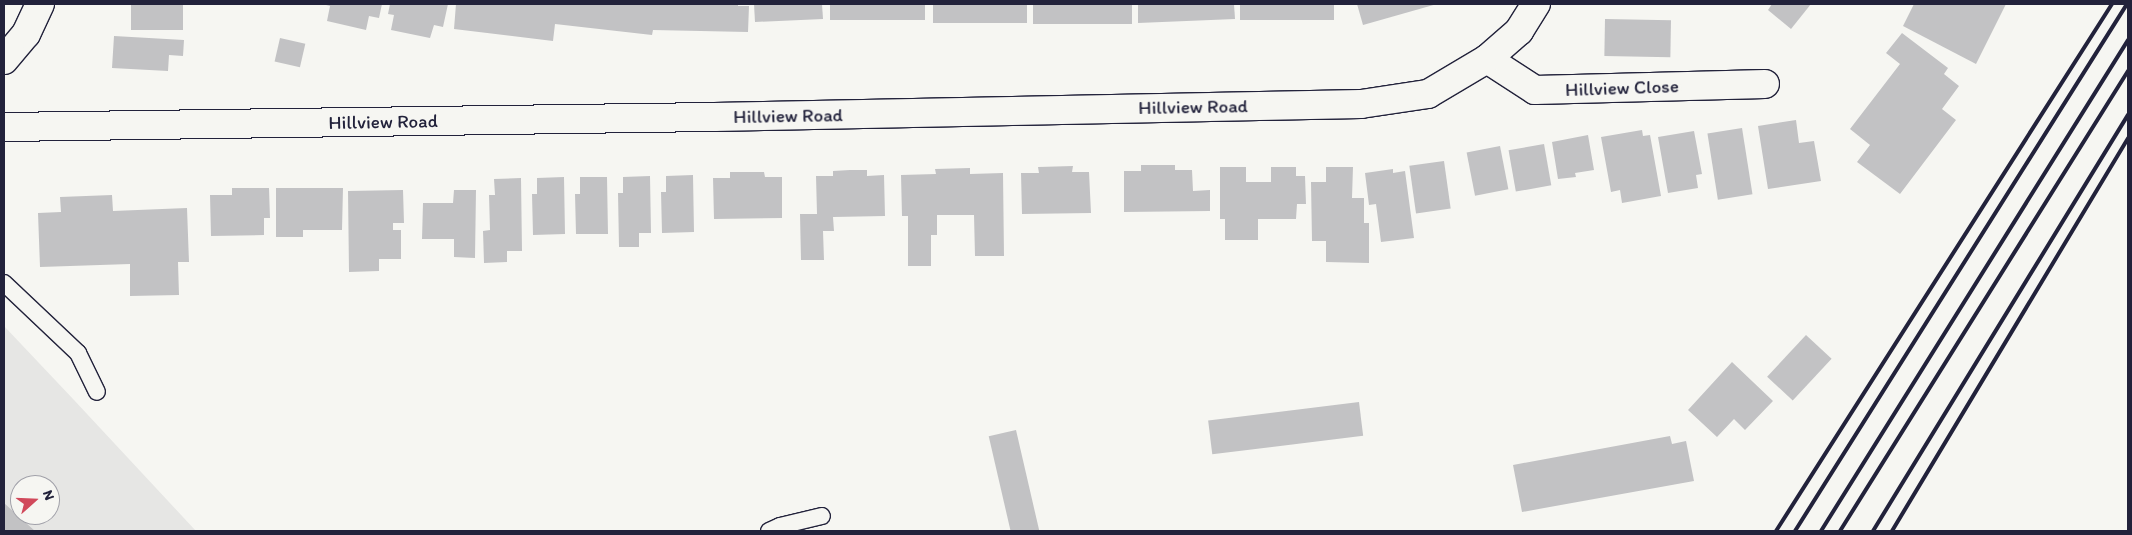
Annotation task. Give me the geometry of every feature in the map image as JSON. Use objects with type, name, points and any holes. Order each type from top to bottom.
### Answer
[{"type":"street","points":[[4,60],[26,34],[40,4]]},
{"type":"street","name":"Hillview Road","points":[[4,127],[724,117],[1360,104],[1428,94],[1487,60],[1519,31],[1536,4]]},
{"type":"street","name":"Hillview Close","points":[[1487,60],[1536,90],[1766,84]]},
{"type":"lane","points":[[4,284],[78,353],[97,392]]},
{"type":"lane","points":[[769,531],[780,526],[822,516]]},
{"type":"shaded area","points":[[4,326],[74,400],[196,531],[4,531]]},
{"type":"building","points":[[131,4],[183,4],[183,30],[131,30]]},
{"type":"building","points":[[322,4],[382,4],[379,18],[369,16],[366,30],[327,21],[330,6]]},
{"type":"building","points":[[390,4],[448,4],[443,27],[434,25],[430,38],[391,30],[394,15],[388,14]]},
{"type":"building","points":[[456,4],[738,4],[738,6],[749,6],[748,32],[653,30],[652,35],[555,24],[553,41],[454,29]]},
{"type":"building","points":[[754,4],[822,4],[823,19],[755,22]]},
{"type":"building","points":[[830,4],[925,4],[925,20],[830,20]]},
{"type":"building","points":[[933,4],[1027,4],[1027,23],[933,23]]},
{"type":"building","points":[[1033,4],[1132,4],[1132,24],[1033,24]]},
{"type":"building","points":[[1138,4],[1234,4],[1235,19],[1138,23]]},
{"type":"building","points":[[1240,4],[1334,4],[1334,20],[1240,20]]},
{"type":"building","points":[[1357,4],[1437,4],[1363,25]]},
{"type":"building","points":[[1772,4],[1811,4],[1791,29],[1768,10]]},
{"type":"building","points":[[1914,4],[2006,4],[1976,64],[1903,26]]},
{"type":"building","points":[[1605,19],[1671,20],[1670,57],[1604,56]]},
{"type":"building","points":[[1902,33],[1948,68],[1944,74],[1959,86],[1942,109],[1956,120],[1900,194],[1857,162],[1870,145],[1850,129],[1900,64],[1886,53]]},
{"type":"building","points":[[114,36],[184,40],[183,56],[169,55],[168,71],[112,68]]},
{"type":"building","points":[[280,38],[305,44],[300,67],[275,61]]},
{"type":"building","points":[[1796,120],[1799,143],[1814,141],[1821,181],[1768,189],[1758,126]]},
{"type":"building","points":[[1742,128],[1752,194],[1718,200],[1707,133]]},
{"type":"building","points":[[1642,130],[1643,136],[1650,135],[1661,196],[1622,203],[1620,190],[1611,192],[1601,137]]},
{"type":"building","points":[[1694,131],[1702,174],[1696,175],[1698,188],[1668,193],[1658,137]]},
{"type":"building","points":[[1588,135],[1594,170],[1575,173],[1576,177],[1558,179],[1552,142]]},
{"type":"building","points":[[1544,144],[1551,185],[1516,192],[1509,150]]},
{"type":"building","points":[[1500,146],[1508,189],[1475,196],[1467,152]]},
{"type":"building","points":[[1444,161],[1451,209],[1416,213],[1409,166]]},
{"type":"building","points":[[1141,165],[1175,165],[1175,170],[1192,170],[1193,191],[1210,190],[1210,211],[1124,212],[1124,171],[1141,171]]},
{"type":"building","points":[[1073,166],[1072,172],[1089,172],[1091,213],[1022,214],[1021,173],[1039,173],[1038,167]]},
{"type":"building","points":[[1220,167],[1246,167],[1246,182],[1271,182],[1271,167],[1296,167],[1296,176],[1305,176],[1306,204],[1297,204],[1296,219],[1258,219],[1258,240],[1225,240],[1225,219],[1220,219]]},
{"type":"building","points":[[1326,167],[1353,167],[1352,198],[1364,198],[1364,223],[1369,223],[1369,263],[1326,262],[1326,241],[1312,241],[1311,182],[1326,182]]},
{"type":"building","points":[[970,168],[970,174],[1003,173],[1004,256],[975,256],[974,215],[937,215],[937,235],[931,235],[931,266],[908,266],[908,216],[902,216],[901,175],[936,174],[935,169]]},
{"type":"building","points":[[1393,169],[1393,173],[1405,171],[1414,238],[1381,242],[1376,204],[1369,205],[1365,173]]},
{"type":"building","points":[[867,170],[867,176],[884,175],[885,216],[833,217],[834,231],[823,231],[824,260],[801,260],[800,214],[817,214],[816,176],[833,176],[833,171]]},
{"type":"building","points":[[730,172],[764,172],[765,177],[782,177],[782,218],[714,219],[713,178],[730,178]]},
{"type":"building","points":[[693,175],[694,232],[662,233],[661,192],[666,192],[666,176]]},
{"type":"building","points":[[650,176],[651,233],[639,233],[639,247],[619,247],[618,193],[623,193],[623,177]]},
{"type":"building","points":[[564,177],[565,234],[533,235],[532,194],[537,194],[537,178]]},
{"type":"building","points":[[580,177],[607,177],[608,234],[576,234],[575,194],[580,194]]},
{"type":"building","points":[[521,178],[522,251],[507,251],[507,262],[484,263],[483,231],[490,230],[489,195],[495,195],[494,179]]},
{"type":"building","points":[[232,188],[269,188],[270,218],[264,218],[264,235],[211,236],[210,195],[232,195]]},
{"type":"building","points":[[276,188],[343,188],[342,230],[303,230],[303,237],[276,237]]},
{"type":"building","points":[[403,190],[404,223],[393,223],[393,230],[401,230],[401,259],[379,259],[379,271],[349,272],[348,191]]},
{"type":"building","points":[[454,190],[476,190],[475,258],[454,257],[454,239],[422,239],[423,203],[453,203]]},
{"type":"building","points":[[112,195],[113,211],[187,208],[189,262],[178,262],[179,295],[130,296],[130,264],[40,267],[38,213],[61,212],[60,197]]},
{"type":"building","points":[[1806,335],[1832,359],[1793,401],[1767,377]]},
{"type":"building","points":[[1732,362],[1773,401],[1745,430],[1734,419],[1717,437],[1688,410]]},
{"type":"building","points":[[1359,402],[1363,436],[1212,454],[1208,421]]},
{"type":"building","points":[[1016,430],[1039,531],[1011,531],[989,436]]},
{"type":"building","points":[[1670,436],[1672,444],[1686,441],[1694,481],[1522,512],[1513,465]]},
{"type":"building","points":[[4,503],[10,508],[10,525],[28,525],[35,531],[4,531]]},
{"type":"railway","points":[[1776,531],[2112,4]]},
{"type":"railway","points":[[1795,531],[2127,4]]},
{"type":"railway","points":[[1821,531],[2128,40]]},
{"type":"railway","points":[[1840,531],[2128,71]]},
{"type":"railway","points":[[1873,531],[2128,115]]},
{"type":"railway","points":[[1892,531],[2128,138]]}]
